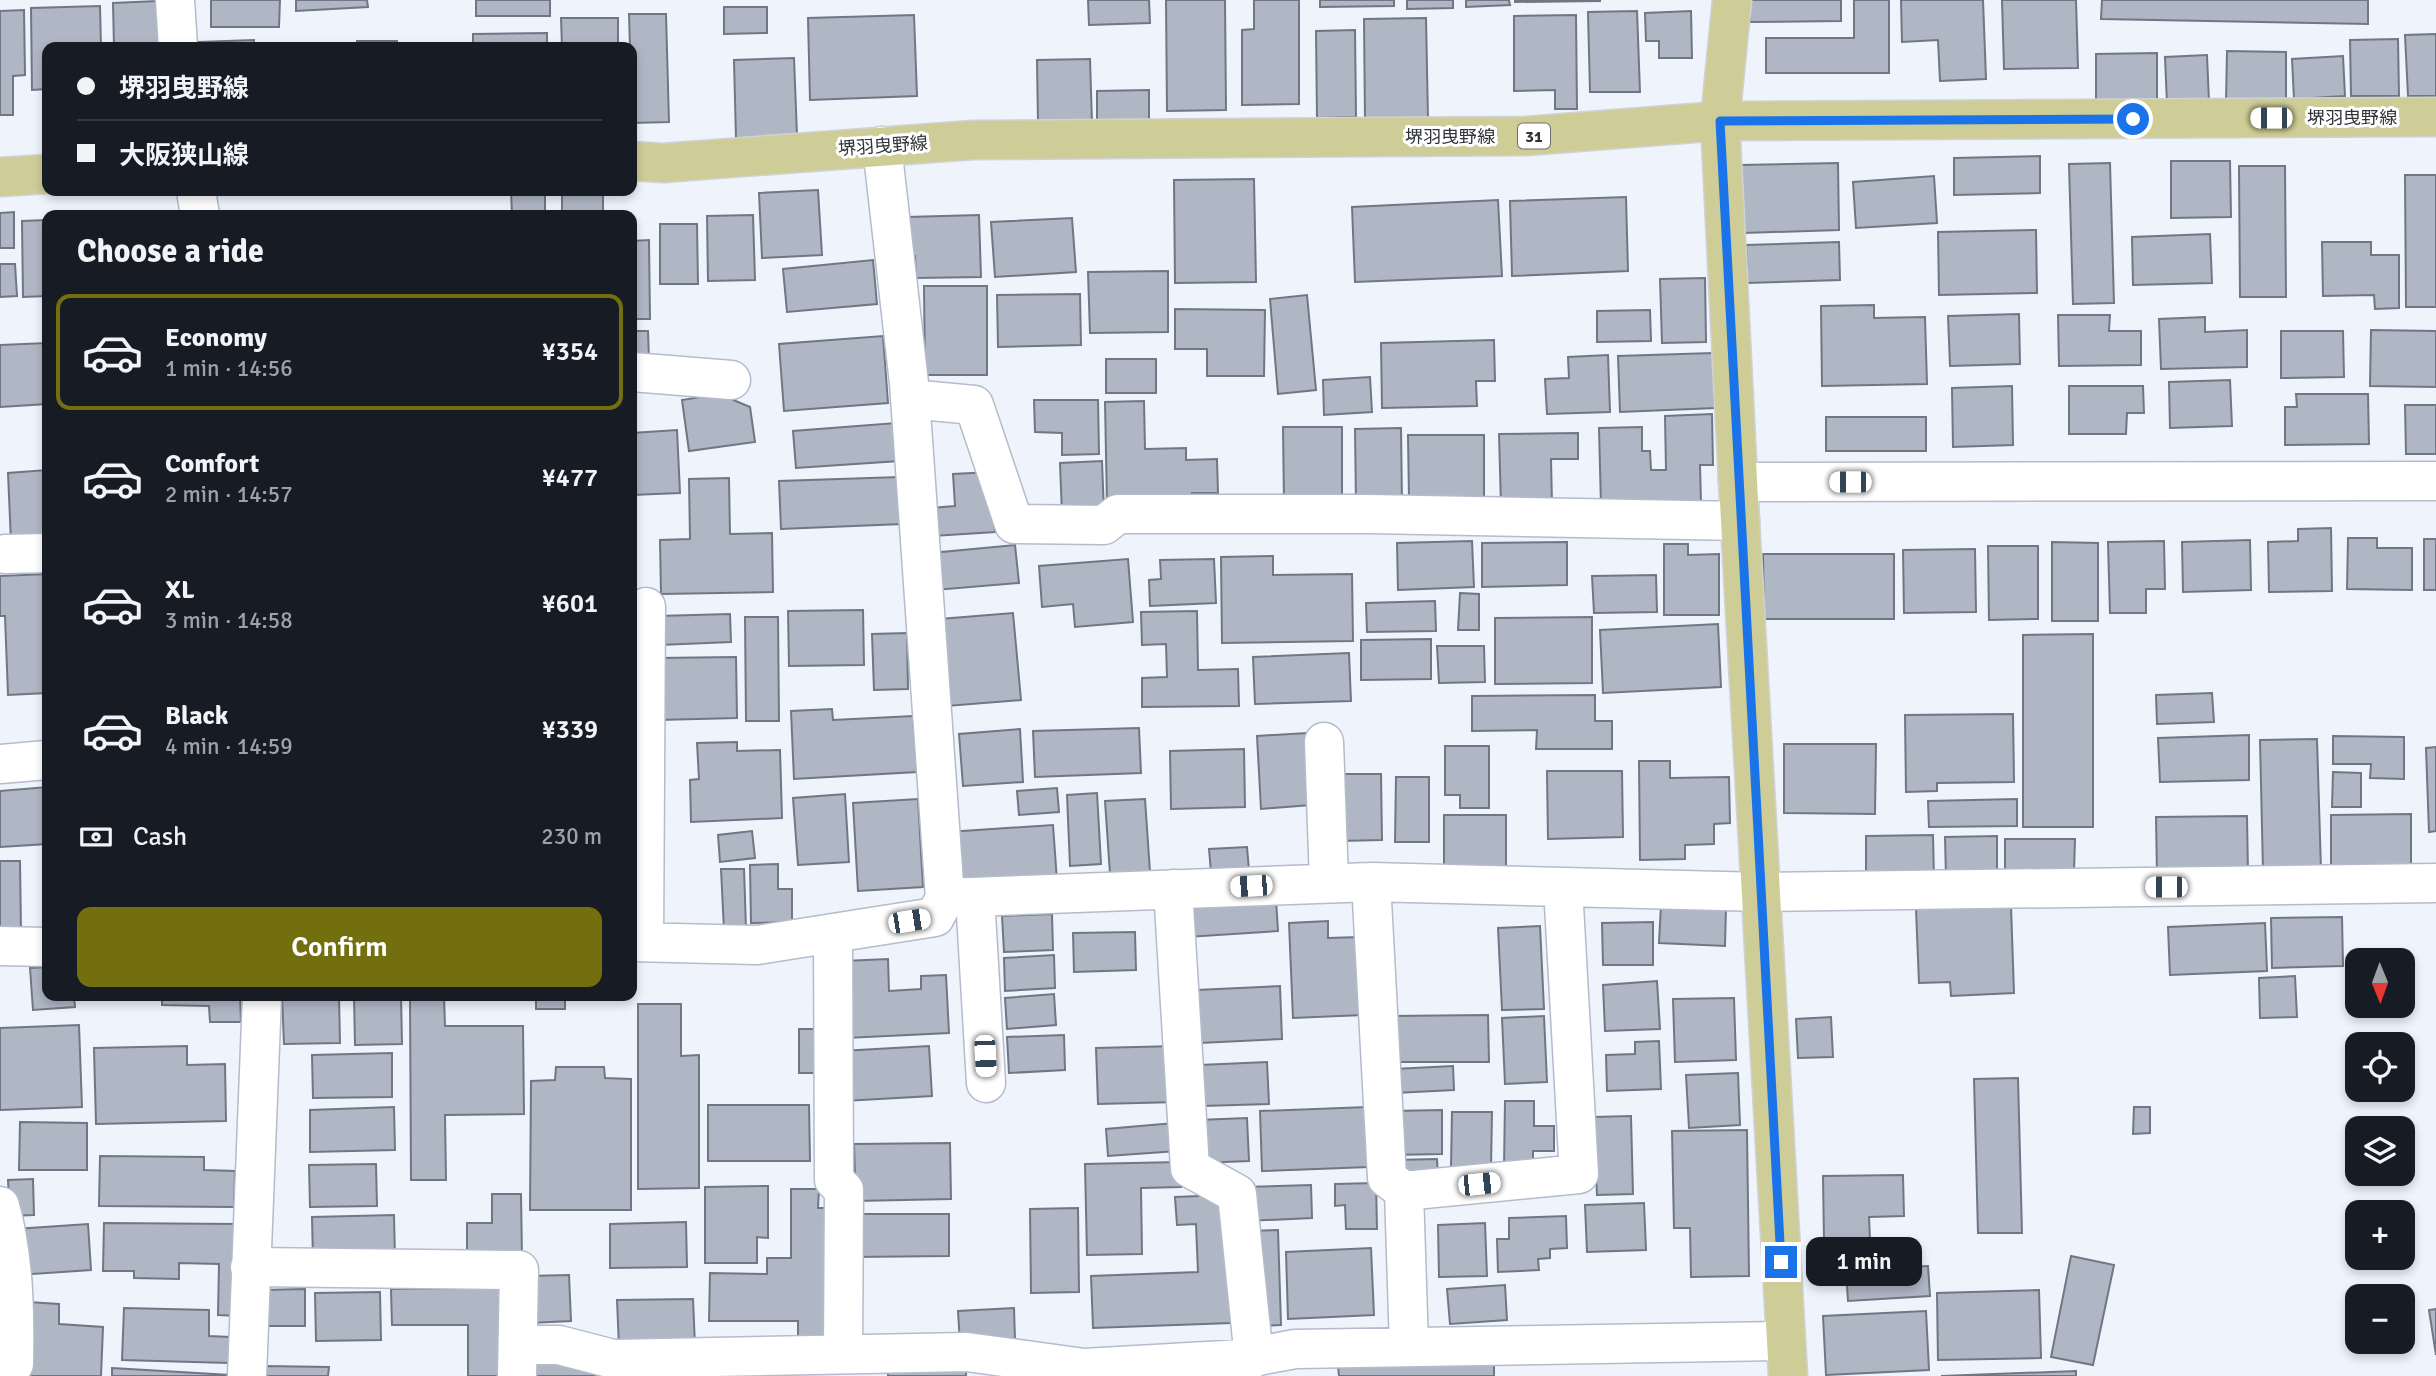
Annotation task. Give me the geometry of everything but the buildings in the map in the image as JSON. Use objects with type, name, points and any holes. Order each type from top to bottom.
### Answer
[{"type":"main road","points":[[1732,0],[1720,121],[1787,1358]]},
{"type":"main road","name":"堺羽曳野線","points":[[637,161],[663,163],[973,140],[1526,136],[1720,121],[2436,117]]},
{"type":"main road","points":[[0,177],[42,174]]},
{"type":"street","points":[[175,0],[178,42]]},
{"type":"street","points":[[882,146],[960,897],[986,1083]]},
{"type":"street","points":[[637,372],[731,380]]},
{"type":"street","points":[[910,399],[974,405],[1014,524],[1104,525],[1118,514],[1369,514],[1740,521]]},
{"type":"street","points":[[1738,482],[2436,481]]},
{"type":"street","points":[[5,554],[42,553]]},
{"type":"street","points":[[646,607],[638,942],[757,945],[935,917],[960,897],[1329,882],[1762,892],[2436,883]]},
{"type":"street","points":[[1324,742],[1329,882]]},
{"type":"street","points":[[0,764],[42,760]]},
{"type":"street","points":[[1371,881],[1387,1178],[1404,1191],[1579,1174],[1563,887]]},
{"type":"street","points":[[1173,889],[1190,1168],[1237,1194],[1254,1358]]},
{"type":"street","points":[[833,933],[834,1180],[844,1190],[843,1354]]},
{"type":"street","points":[[0,946],[42,947]]},
{"type":"street","points":[[247,1376],[261,1001]]},
{"type":"street","points":[[1404,1191],[1409,1347]]},
{"type":"street","points":[[0,1206],[6,1230],[15,1314],[9,1367]]},
{"type":"street","points":[[250,1267],[519,1270],[518,1361],[559,1345],[613,1359],[967,1352],[1024,1368],[1084,1368],[1254,1358],[1295,1349],[1409,1347],[1787,1358]]},
{"type":"route","points":[[1781,1262],[1720,121],[2133,119]]}]
